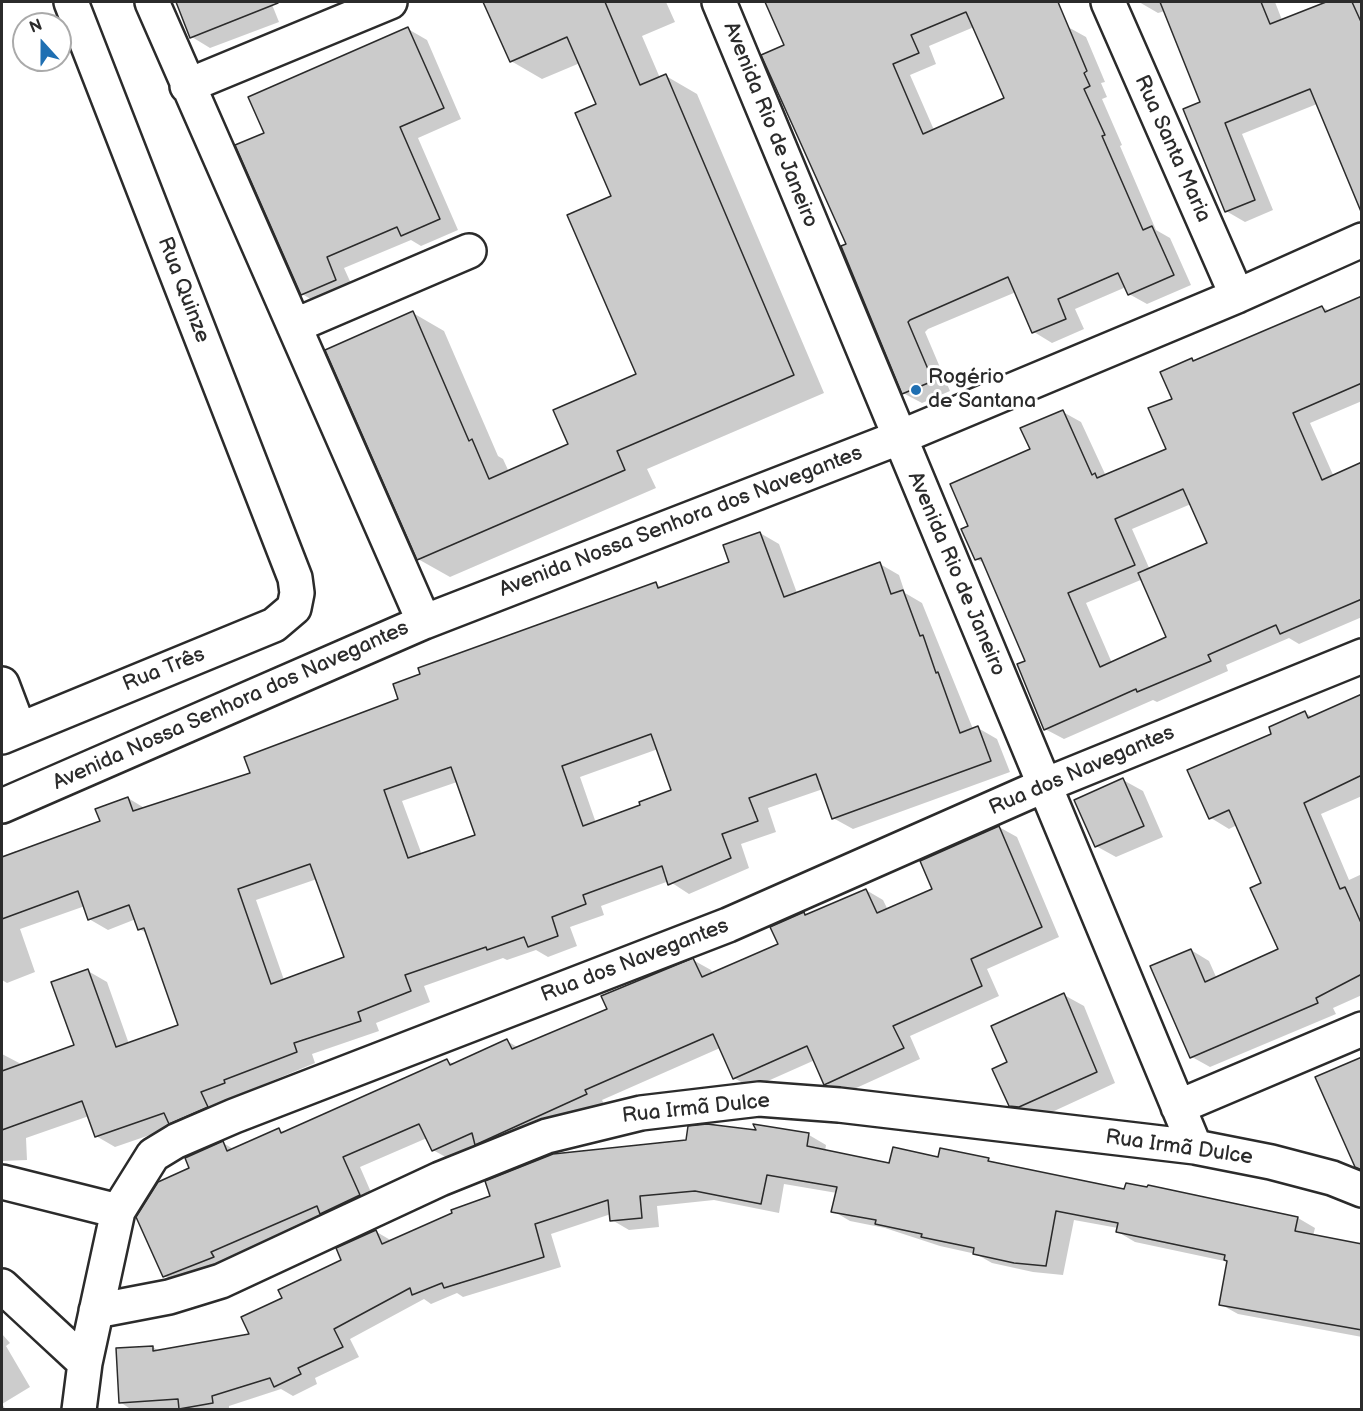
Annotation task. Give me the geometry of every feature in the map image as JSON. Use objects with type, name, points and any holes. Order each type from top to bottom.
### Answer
[{"type":"street","name":"Rua Quinze","points":[[71,2],[295,578]]},
{"type":"street","points":[[152,2],[424,622]]},
{"type":"street","points":[[187,86],[390,2]]},
{"type":"street","name":"Avenida Rio de Janeiro","points":[[719,2],[898,438],[1195,1147]]},
{"type":"street","name":"Rua Santa Maria","points":[[1108,2],[1237,296]]},
{"type":"street","name":"Avenida Nossa Senhora dos Navegantes","points":[[2,806],[424,622],[898,438],[1237,296],[1362,240]]},
{"type":"street","points":[[294,327],[469,251]]},
{"type":"street","name":"Rua Três","points":[[10,733],[274,625],[294,608],[297,593],[295,578]]},
{"type":"street","name":"Rua dos Navegantes","points":[[79,1410],[85,1363],[118,1211],[153,1155],[176,1141],[234,1116],[728,925],[1045,785],[1362,656]]},
{"type":"street","points":[[2,684],[10,733]]},
{"type":"street","points":[[1178,1107],[1362,1029]]},
{"type":"street","name":"Rua Irmã Dulce","points":[[96,1311],[169,1297],[221,1281],[440,1179],[547,1136],[603,1120],[690,1106],[759,1099],[1195,1147],[1271,1162],[1332,1178],[1362,1190]]},
{"type":"street","points":[[2,1182],[118,1211]]},
{"type":"street","points":[[2,1286],[85,1363]]},
{"type":"building","points":[[176,2],[278,2],[278,3],[190,38]]},
{"type":"building","points":[[483,2],[605,2],[640,85],[666,74],[794,375],[617,451],[625,470],[417,560],[325,350],[413,311],[469,441],[472,439],[489,479],[568,444],[553,410],[636,374],[567,215],[611,196],[575,113],[596,104],[567,37],[510,62]]},
{"type":"building","points":[[765,2],[1058,2],[1087,71],[1084,73],[1090,86],[1084,89],[1105,135],[1102,136],[1143,230],[1152,226],[1174,275],[1128,295],[1118,273],[1058,299],[1066,319],[1032,333],[1008,277],[908,322],[933,381],[902,394],[841,246],[846,244],[761,55],[784,45]],"holes":[[[966,12],[1004,98],[923,134],[893,64],[919,53],[911,35]]]},
{"type":"building","points":[[1160,2],[1261,2],[1270,24],[1326,2],[1352,2],[1362,24],[1362,214],[1310,89],[1225,123],[1255,200],[1225,212],[1183,109],[1200,102]]},
{"type":"building","points":[[408,27],[444,108],[400,127],[440,219],[401,236],[397,227],[327,257],[336,280],[301,295],[235,145],[264,133],[248,97]]},
{"type":"building","points":[[1362,296],[1362,383],[1293,413],[1322,480],[1362,462],[1362,599],[1280,634],[1276,625],[1208,655],[1211,661],[1137,692],[1136,689],[1044,730],[1017,664],[1025,661],[981,558],[975,560],[961,529],[968,526],[950,484],[1030,449],[1020,428],[1063,410],[1092,475],[1095,473],[1097,478],[1166,449],[1148,408],[1172,399],[1160,372],[1192,358],[1193,361],[1322,306],[1325,312]],"holes":[[[1183,489],[1207,543],[1138,573],[1166,637],[1100,667],[1068,593],[1135,565],[1115,519]]]},
{"type":"building","points":[[760,532],[784,597],[880,562],[891,594],[903,590],[920,636],[923,635],[936,673],[938,672],[960,733],[978,726],[991,761],[832,819],[816,774],[749,798],[758,821],[722,834],[731,858],[668,885],[662,866],[583,895],[586,904],[552,917],[558,936],[528,947],[524,937],[487,950],[486,947],[405,975],[411,991],[358,1012],[361,1021],[294,1043],[297,1052],[224,1080],[225,1083],[201,1092],[208,1107],[169,1124],[164,1113],[95,1137],[82,1101],[2,1130],[2,1071],[74,1045],[51,982],[88,969],[116,1047],[178,1025],[144,928],[138,930],[129,905],[88,920],[78,891],[2,919],[2,857],[100,821],[95,809],[128,797],[133,811],[250,773],[244,757],[398,699],[393,684],[420,674],[418,668],[656,582],[658,588],[729,562],[723,545]],"holes":[[[651,734],[671,790],[639,802],[640,805],[583,826],[562,766]],[[451,767],[475,835],[408,858],[384,790]],[[310,864],[344,957],[271,984],[238,889]]]},
{"type":"building","points":[[1362,694],[1362,775],[1304,803],[1340,889],[1345,887],[1362,925],[1362,974],[1316,998],[1318,1003],[1190,1058],[1150,966],[1191,949],[1205,982],[1278,949],[1250,888],[1261,883],[1229,810],[1209,819],[1187,770],[1271,734],[1269,727],[1305,711],[1308,718]]},
{"type":"building","points":[[1123,778],[1144,826],[1095,847],[1074,800]]},
{"type":"building","points":[[999,826],[1042,927],[971,959],[982,986],[893,1026],[904,1048],[824,1085],[807,1046],[733,1079],[713,1034],[585,1090],[587,1094],[475,1145],[472,1133],[432,1151],[419,1124],[343,1157],[360,1195],[320,1214],[317,1206],[211,1252],[214,1257],[163,1277],[136,1217],[158,1182],[189,1168],[185,1158],[223,1141],[227,1151],[279,1128],[281,1133],[447,1059],[450,1065],[507,1039],[512,1049],[607,1009],[601,996],[693,958],[702,977],[778,944],[770,927],[866,889],[877,913],[932,889],[920,861]]},
{"type":"building","points":[[1064,993],[1097,1072],[1019,1107],[1009,1106],[992,1069],[1007,1062],[991,1026]]},
{"type":"building","points":[[1362,1057],[1362,1170],[1355,1167],[1315,1077]]},
{"type":"building","points":[[707,1124],[756,1130],[753,1124],[809,1133],[807,1146],[889,1163],[893,1147],[938,1157],[940,1148],[989,1158],[988,1161],[1124,1189],[1126,1183],[1147,1187],[1148,1185],[1298,1217],[1295,1231],[1362,1244],[1362,1330],[1219,1305],[1227,1261],[1224,1260],[1225,1255],[1116,1232],[1118,1223],[1056,1211],[1046,1266],[1014,1263],[973,1254],[974,1248],[875,1224],[876,1220],[831,1212],[837,1187],[767,1175],[761,1204],[695,1191],[640,1196],[642,1218],[610,1221],[608,1200],[535,1224],[544,1257],[444,1288],[442,1283],[412,1295],[410,1288],[334,1329],[343,1347],[298,1368],[301,1374],[274,1387],[270,1378],[212,1396],[213,1403],[179,1409],[178,1399],[119,1403],[116,1348],[153,1346],[153,1351],[249,1334],[241,1317],[282,1298],[278,1290],[341,1260],[336,1248],[376,1230],[382,1244],[452,1213],[451,1210],[490,1196],[485,1181],[553,1154],[686,1140],[688,1126]]},
{"type":"place","name":"Rogério de Santana","points":[[916,390]]}]
